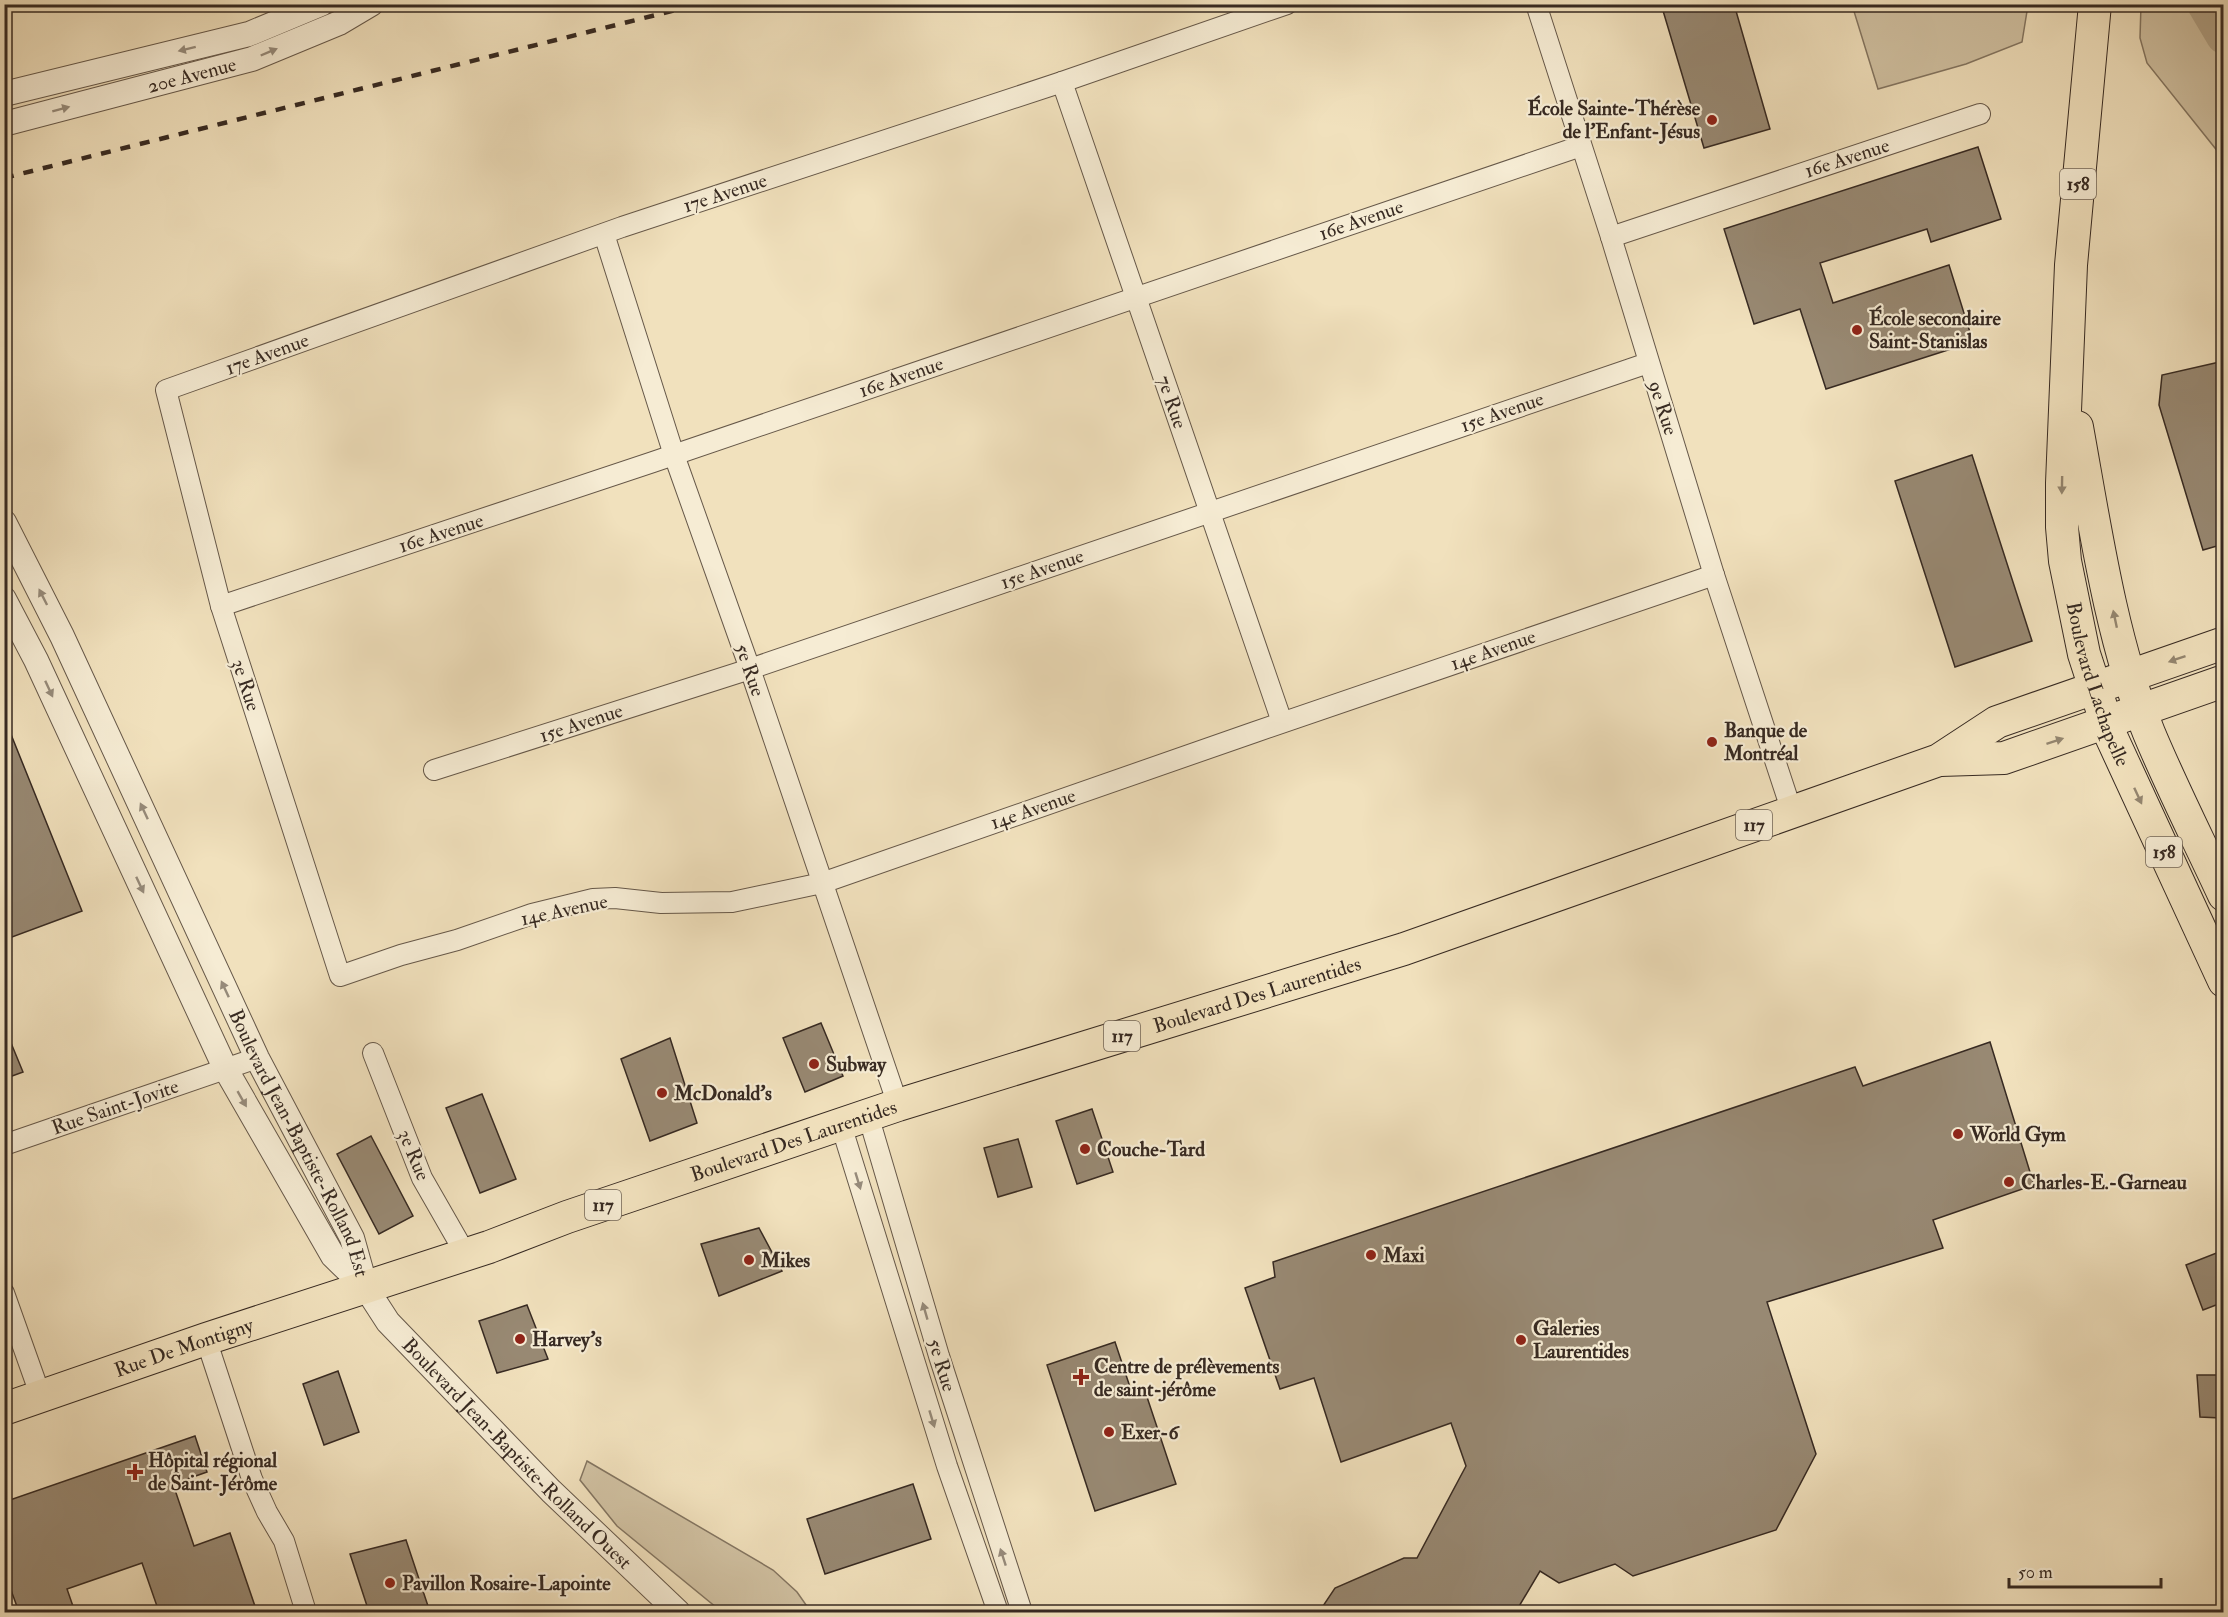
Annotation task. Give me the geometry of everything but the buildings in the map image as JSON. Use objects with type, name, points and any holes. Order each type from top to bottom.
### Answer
[{"type":"main road","name":"Boulevard Lachapelle","points":[[2095,4],[2071,265],[2063,439],[2062,527],[2065,561],[2076,619],[2105,723],[2223,981]]},
{"type":"main road","name":"Boulevard Lachapelle","points":[[2067,364],[2076,425],[2116,626],[2149,733],[2223,895]]},
{"type":"main road","name":"Boulevard Des Laurentides","points":[[366,1288],[898,1105],[1404,949],[1939,760],[1997,722],[2223,643]]},
{"type":"main road","name":"Boulevard Des Laurentides","points":[[1939,760],[2004,758],[2223,681]]},
{"type":"main road","name":"Rue De Montigny","points":[[4,1409],[206,1339],[366,1288]]},
{"type":"street","name":"20e Avenue","points":[[4,94],[249,34],[321,4]]},
{"type":"street","name":"20e Avenue","points":[[4,124],[252,59],[339,22],[371,4]]},
{"type":"street","name":"17e Avenue","points":[[166,390],[604,234],[1062,82],[1287,4]]},
{"type":"street","name":"9e Rue","points":[[1536,4],[1611,237],[1714,575],[1792,812]]},
{"type":"street","name":"7e Rue","points":[[1062,82],[1282,722]]},
{"type":"street","name":"16e Avenue","points":[[1611,237],[1980,114]]},
{"type":"street","name":"16e Avenue","points":[[221,606],[674,455],[1581,146]]},
{"type":"street","name":"5e Rue","points":[[604,234],[674,455],[750,669],[898,1105]]},
{"type":"street","name":"15e Avenue","points":[[434,770],[750,669],[1648,363]]},
{"type":"street","name":"3e Rue","points":[[166,390],[221,606],[340,976]]},
{"type":"street","name":"Boulevard Jean-Baptiste-Rolland Est","points":[[4,522],[63,636],[257,1058],[352,1238],[366,1288]]},
{"type":"street","name":"14e Avenue","points":[[340,976],[532,914],[593,899],[615,898],[661,903],[732,902],[822,883],[1282,722],[1714,575]]},
{"type":"street","name":"Boulevard Jean-Baptiste-Rolland Est","points":[[4,599],[31,651],[225,1068],[333,1256],[366,1288]]},
{"type":"street","points":[[31,651],[63,636]]},
{"type":"street","points":[[79,753],[111,739]]},
{"type":"street","name":"3e Rue","points":[[373,1053],[422,1178],[465,1253]]},
{"type":"street","name":"Rue Saint-Jovite","points":[[4,1145],[257,1058]]},
{"type":"street","name":"5e Rue","points":[[854,1120],[947,1466],[998,1612]]},
{"type":"street","name":"5e Rue","points":[[854,1120],[939,1356],[1022,1612]]},
{"type":"street","name":"Boulevard Jean-Baptiste-Rolland Ouest","points":[[366,1288],[388,1322],[551,1491],[678,1612]]},
{"type":"street","points":[[4,1293],[41,1397]]},
{"type":"street","points":[[206,1339],[252,1479],[267,1512],[284,1541],[306,1612]]},
{"type":"shaded area","points":[[1852,4],[2028,5],[2022,42],[1966,64],[1878,89]]},
{"type":"shaded area","points":[[2141,5],[2223,5],[2223,158],[2147,63],[2140,38]]},
{"type":"shaded area","points":[[587,1461],[773,1570],[797,1592],[811,1612],[722,1612],[617,1526],[580,1480]]},
{"type":"waterway","points":[[2205,4],[2224,36]]},
{"type":"railway","points":[[4,178],[700,4]]},
{"type":"place","name":"École Sainte-Thérèse de l'Enfant-Jésus","points":[[1712,120]]},
{"type":"place","name":"École secondaire Saint-Stanislas","points":[[1857,330]]},
{"type":"place","name":"Banque de Montréal","points":[[1712,742]]},
{"type":"place","name":"Subway","points":[[814,1064]]},
{"type":"place","name":"McDonald's","points":[[662,1093]]},
{"type":"place","name":"World Gym","points":[[1958,1134]]},
{"type":"place","name":"Couche-Tard","points":[[1085,1149]]},
{"type":"place","name":"Charles-E.-Garneau","points":[[2009,1182]]},
{"type":"place","name":"Maxi","points":[[1371,1255]]},
{"type":"place","name":"Mikes","points":[[749,1260]]},
{"type":"place","name":"Harvey's","points":[[520,1339]]},
{"type":"place","name":"Galeries Laurentides","points":[[1521,1340]]},
{"type":"place","name":"Centre de prélèvements de saint-jérôme","points":[[1081,1377]]},
{"type":"place","name":"Exer-6","points":[[1109,1432]]},
{"type":"place","name":"Hôpital régional de Saint-Jérôme","points":[[135,1472]]},
{"type":"place","name":"Pavillon Rosaire-Lapointe","points":[[390,1583]]}]
